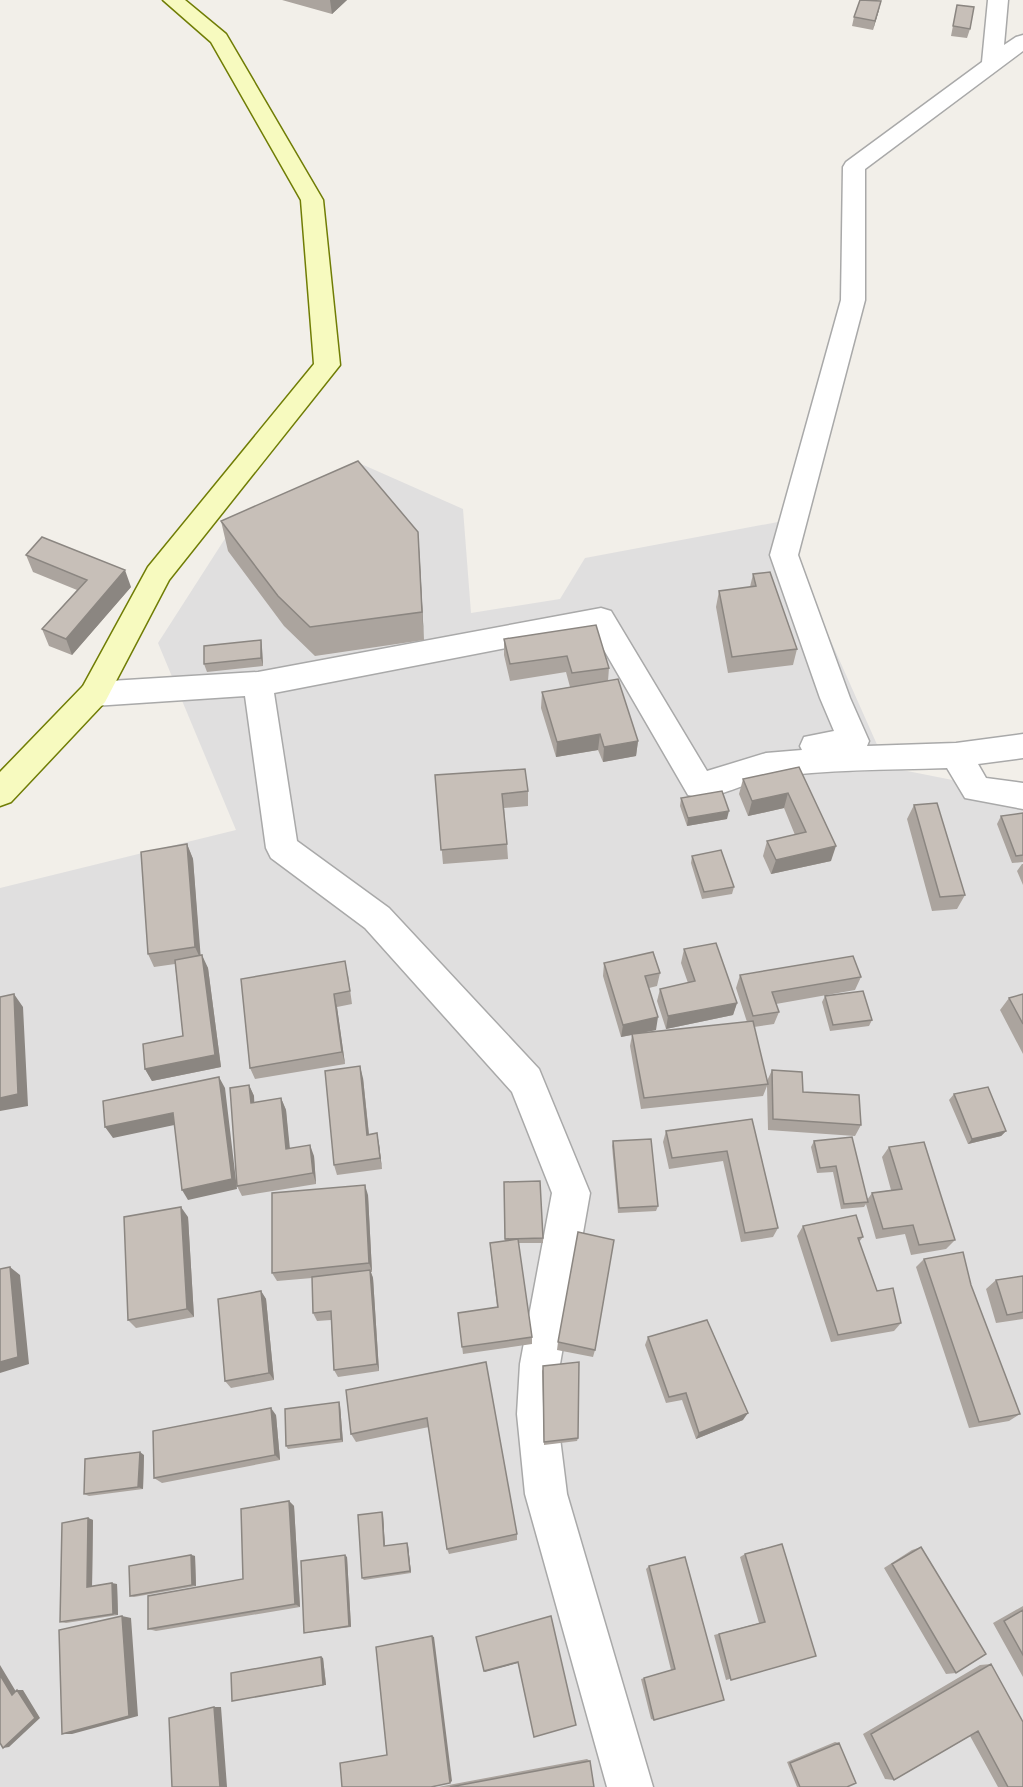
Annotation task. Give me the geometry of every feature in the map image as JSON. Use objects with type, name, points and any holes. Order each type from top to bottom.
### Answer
[{"type":"street","points":[[0,793],[94,694],[158,574],[327,364],[312,200],[219,38],[173,0]]},
{"type":"street","points":[[992,64],[998,0]]},
{"type":"street","points":[[766,766],[783,750],[854,741],[835,698],[784,555],[853,300],[854,167],[1023,41]]},
{"type":"street","points":[[94,694],[258,684],[601,619],[699,786],[766,766],[838,759],[956,755],[1023,746]]},
{"type":"street","points":[[258,684],[282,848],[377,918],[526,1081],[571,1193],[540,1364],[537,1414],[546,1494],[630,1787]]},
{"type":"street","points":[[956,755],[976,789],[1023,796]]},
{"type":"shaded area","points":[[359,463],[463,509],[471,613],[560,599],[585,558],[778,522],[887,767],[1023,794],[1023,1787],[0,1787],[0,888],[236,830],[158,643],[235,523]]},
{"type":"building","points":[[860,0],[881,1],[875,21],[854,17]]},
{"type":"building","points":[[957,5],[974,7],[970,29],[953,26]]},
{"type":"building","points":[[358,461],[418,532],[422,612],[310,627],[278,596],[221,521]]},
{"type":"building","points":[[42,537],[125,570],[66,639],[42,629],[87,580],[26,555]]},
{"type":"building","points":[[770,572],[797,649],[732,657],[719,591],[756,586],[753,574]]},
{"type":"building","points":[[596,625],[609,668],[572,673],[567,656],[510,664],[504,639]]},
{"type":"building","points":[[261,640],[261,658],[204,664],[204,646]]},
{"type":"building","points":[[618,679],[638,741],[604,747],[600,734],[557,742],[542,692]]},
{"type":"building","points":[[799,767],[836,846],[776,860],[767,841],[806,832],[788,793],[752,801],[743,779]]},
{"type":"building","points":[[525,769],[528,791],[502,794],[507,844],[441,850],[435,775]]},
{"type":"building","points":[[722,791],[729,811],[688,818],[681,798]]},
{"type":"building","points":[[937,803],[965,895],[940,897],[914,805]]},
{"type":"building","points":[[1023,813],[1023,855],[1016,856],[1001,816]]},
{"type":"building","points":[[187,844],[195,947],[148,954],[141,852]]},
{"type":"building","points":[[721,850],[734,887],[704,892],[692,856]]},
{"type":"building","points":[[716,943],[737,1003],[668,1016],[660,989],[695,981],[684,949]]},
{"type":"building","points":[[653,952],[660,973],[645,976],[658,1017],[623,1025],[604,963]]},
{"type":"building","points":[[202,955],[215,1055],[145,1069],[143,1044],[183,1036],[175,960]]},
{"type":"building","points":[[853,956],[861,977],[772,992],[779,1012],[753,1016],[740,975]]},
{"type":"building","points":[[345,961],[350,991],[334,994],[342,1052],[250,1068],[241,979]]},
{"type":"building","points":[[863,991],[872,1020],[833,1025],[825,996]]},
{"type":"building","points":[[14,994],[18,1094],[0,1098],[0,997]]},
{"type":"building","points":[[1023,994],[1023,1024],[1009,998]]},
{"type":"building","points":[[753,1021],[768,1084],[644,1098],[632,1034]]},
{"type":"building","points":[[360,1066],[367,1135],[377,1133],[380,1158],[334,1165],[325,1071]]},
{"type":"building","points":[[772,1070],[802,1072],[803,1092],[859,1095],[861,1125],[773,1119]]},
{"type":"building","points":[[219,1077],[232,1179],[182,1190],[173,1113],[105,1127],[103,1101]]},
{"type":"building","points":[[249,1085],[251,1103],[281,1098],[286,1149],[310,1145],[313,1173],[237,1186],[230,1088]]},
{"type":"building","points":[[988,1087],[1006,1131],[972,1139],[954,1094]]},
{"type":"building","points":[[752,1119],[778,1228],[745,1233],[727,1151],[672,1158],[666,1131]]},
{"type":"building","points":[[852,1137],[868,1202],[844,1204],[836,1166],[820,1168],[814,1141]]},
{"type":"building","points":[[651,1139],[658,1206],[619,1208],[613,1141]]},
{"type":"building","points":[[924,1142],[955,1240],[919,1245],[913,1225],[883,1229],[872,1193],[902,1189],[889,1147]]},
{"type":"building","points":[[540,1181],[543,1238],[505,1239],[504,1182]]},
{"type":"building","points":[[365,1185],[369,1263],[272,1273],[272,1193]]},
{"type":"building","points":[[181,1207],[187,1309],[128,1320],[124,1217]]},
{"type":"building","points":[[856,1215],[863,1237],[858,1238],[877,1291],[893,1288],[901,1323],[838,1335],[803,1226]]},
{"type":"building","points":[[578,1232],[614,1240],[595,1350],[558,1342]]},
{"type":"building","points":[[518,1239],[532,1337],[462,1347],[458,1313],[498,1307],[490,1243]]},
{"type":"building","points":[[963,1252],[971,1285],[1020,1414],[979,1422],[924,1259]]},
{"type":"building","points":[[10,1267],[18,1357],[0,1362],[0,1269]]},
{"type":"building","points":[[370,1270],[377,1364],[334,1370],[331,1311],[313,1313],[312,1277]]},
{"type":"building","points":[[1023,1276],[1023,1312],[1007,1315],[996,1280]]},
{"type":"building","points":[[261,1291],[269,1373],[225,1381],[218,1299]]},
{"type":"building","points":[[707,1320],[748,1413],[699,1433],[686,1393],[669,1397],[648,1337]]},
{"type":"building","points":[[486,1362],[517,1534],[447,1549],[427,1418],[351,1434],[346,1390]]},
{"type":"building","points":[[579,1362],[578,1438],[544,1442],[543,1366]]},
{"type":"building","points":[[339,1402],[341,1439],[286,1446],[285,1409]]},
{"type":"building","points":[[271,1408],[275,1455],[154,1478],[153,1431]]},
{"type":"building","points":[[140,1452],[138,1487],[84,1494],[85,1459]]},
{"type":"building","points":[[289,1501],[295,1604],[148,1629],[148,1596],[243,1579],[241,1509]]},
{"type":"building","points":[[382,1512],[384,1546],[407,1543],[410,1571],[362,1578],[358,1515]]},
{"type":"building","points":[[88,1518],[87,1587],[112,1583],[113,1614],[60,1622],[62,1523]]},
{"type":"building","points":[[782,1544],[816,1656],[731,1680],[719,1634],[765,1622],[745,1554]]},
{"type":"building","points":[[921,1547],[986,1654],[956,1673],[892,1564]]},
{"type":"building","points":[[191,1555],[192,1585],[130,1596],[129,1566]]},
{"type":"building","points":[[345,1555],[349,1626],[304,1633],[301,1561]]},
{"type":"building","points":[[685,1557],[724,1700],[654,1720],[644,1678],[675,1669],[649,1566]]},
{"type":"building","points":[[1023,1610],[1023,1655],[1004,1621]]},
{"type":"building","points":[[122,1616],[129,1716],[62,1734],[59,1630]]},
{"type":"building","points":[[551,1616],[576,1725],[534,1737],[518,1662],[484,1671],[476,1637]]},
{"type":"building","points":[[432,1636],[450,1783],[431,1787],[342,1787],[340,1763],[387,1755],[376,1647]]},
{"type":"building","points":[[321,1657],[323,1685],[232,1701],[231,1673]]},
{"type":"building","points":[[991,1664],[1023,1722],[1023,1787],[1008,1787],[978,1731],[894,1780],[871,1734]]},
{"type":"building","points":[[0,1675],[12,1695],[17,1690],[35,1718],[3,1748],[0,1743]]},
{"type":"building","points":[[214,1707],[220,1787],[172,1787],[169,1718]]},
{"type":"building","points":[[839,1743],[856,1783],[847,1787],[800,1787],[790,1763]]},
{"type":"building","points":[[590,1761],[594,1787],[450,1787]]}]
